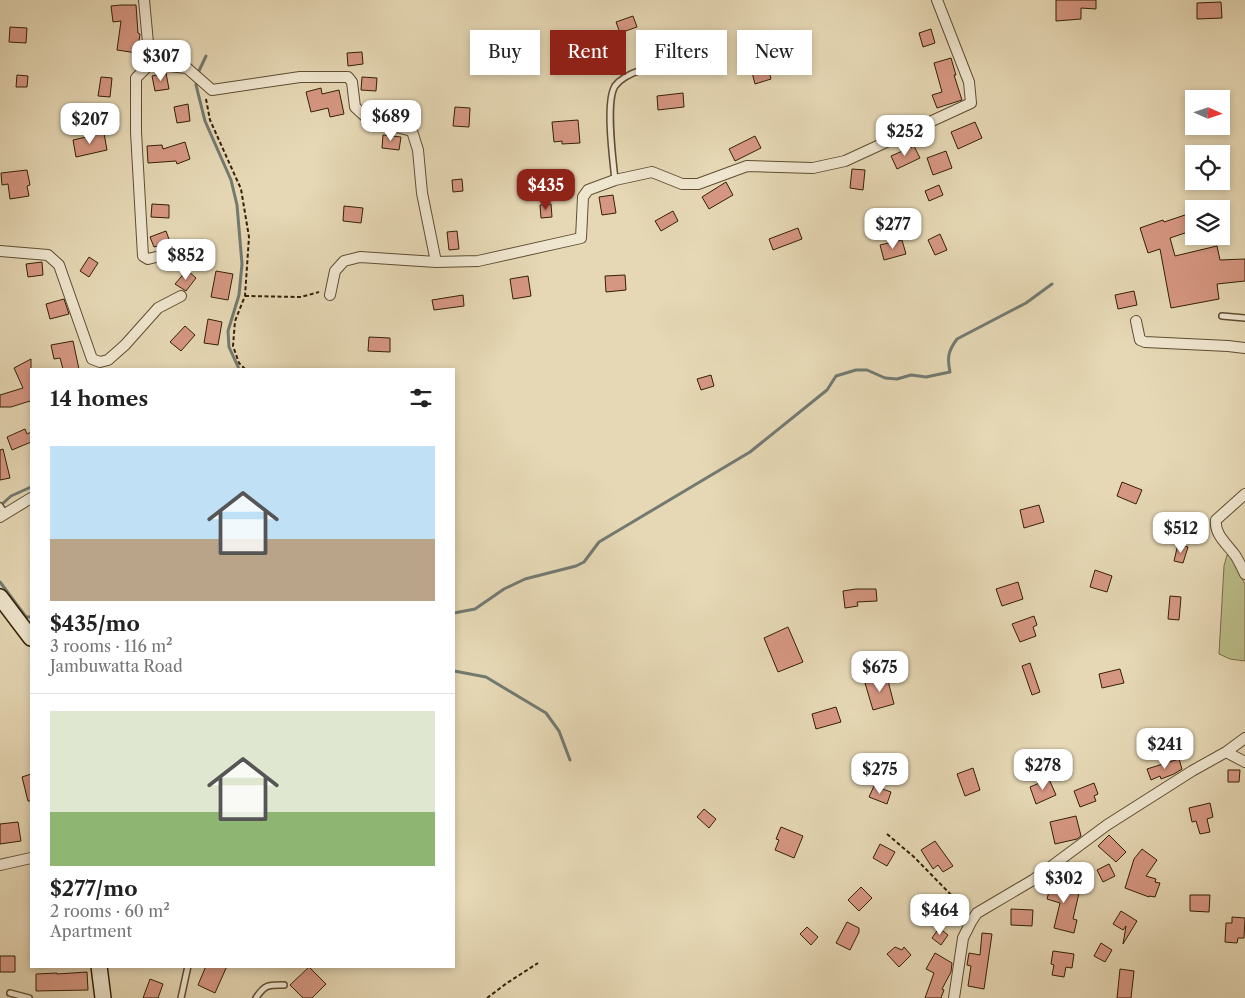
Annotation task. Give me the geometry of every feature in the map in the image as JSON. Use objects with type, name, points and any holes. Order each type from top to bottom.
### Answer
[{"type":"street","points":[[144,0],[150,64]]},
{"type":"street","points":[[331,291],[335,271],[344,262],[360,257],[436,262],[478,261],[581,238],[583,197],[588,190],[615,180],[652,172],[682,184],[698,184],[746,166],[813,168],[845,161],[972,103],[969,82],[937,0]]},
{"type":"street","points":[[150,64],[188,68],[212,90],[300,77],[348,77],[352,82],[355,107],[369,120],[412,131],[418,150],[422,193],[436,262]]},
{"type":"street","points":[[150,64],[136,78],[136,132],[143,256],[148,259],[156,257]]},
{"type":"street","points":[[0,251],[48,255],[58,265],[92,359],[100,362],[108,360],[125,345],[158,308],[181,296]]},
{"type":"street","points":[[1136,321],[1140,340],[1145,342],[1245,348]]},
{"type":"street","points":[[1245,494],[1216,520],[1215,525],[1220,536],[1236,556],[1245,574]]},
{"type":"street","points":[[2,512],[30,498]]},
{"type":"street","points":[[0,597],[30,637]]},
{"type":"street","points":[[954,998],[963,938],[970,922],[977,913],[1033,880],[1084,840],[1192,771],[1226,752],[1245,738]]},
{"type":"street","points":[[1226,752],[1245,762]]},
{"type":"street","points":[[0,866],[30,858]]},
{"type":"street","points":[[99,968],[103,998]]},
{"type":"lane","points":[[615,180],[610,99],[616,86],[631,73],[636,72]]},
{"type":"lane","points":[[1222,316],[1245,318]]},
{"type":"lane","points":[[181,998],[188,968]]},
{"type":"lane","points":[[256,998],[269,985],[284,985]]},
{"type":"lane","points":[[10,993],[29,998]]},
{"type":"path","points":[[202,81],[210,120],[241,189],[248,237],[245,296],[235,321],[233,346],[238,363],[243,368]]},
{"type":"path","points":[[245,296],[301,297],[331,291]]},
{"type":"path","points":[[887,834],[961,905],[977,913]]},
{"type":"path","points":[[487,998],[538,963]]},
{"type":"green space","points":[[1227,555],[1230,556],[1245,584],[1245,661],[1230,659],[1219,654],[1224,566]]},
{"type":"building","points":[[1056,0],[1096,0],[1096,9],[1081,8],[1081,19],[1056,21]]},
{"type":"building","points":[[1221,2],[1222,18],[1197,19],[1197,3]]},
{"type":"building","points":[[136,5],[138,33],[140,34],[137,53],[117,50],[121,21],[113,22],[111,6]]},
{"type":"building","points":[[633,16],[637,27],[626,31],[619,30],[616,22]]},
{"type":"building","points":[[10,27],[27,28],[26,43],[9,42]]},
{"type":"building","points":[[931,29],[935,43],[923,47],[919,33]]},
{"type":"building","points":[[362,52],[363,64],[348,66],[347,53]]},
{"type":"building","points":[[951,58],[962,100],[937,108],[932,95],[942,92],[934,63]]},
{"type":"building","points":[[166,73],[169,89],[155,91],[152,76]]},
{"type":"building","points":[[17,75],[28,76],[27,87],[16,87]]},
{"type":"building","points":[[753,75],[770,75],[771,79],[755,84]]},
{"type":"building","points":[[101,77],[112,78],[110,97],[98,96]]},
{"type":"building","points":[[362,77],[377,78],[376,91],[361,90]]},
{"type":"building","points":[[321,88],[322,94],[339,90],[344,114],[330,117],[328,108],[311,112],[306,92]]},
{"type":"building","points":[[683,93],[684,107],[658,110],[657,96]]},
{"type":"building","points":[[188,104],[190,121],[177,123],[174,107]]},
{"type":"building","points":[[455,107],[470,108],[469,127],[453,126]]},
{"type":"building","points":[[578,120],[580,143],[562,144],[562,141],[554,142],[552,122]]},
{"type":"building","points":[[975,122],[982,138],[958,149],[951,132]]},
{"type":"building","points":[[104,133],[107,150],[76,157],[73,140]]},
{"type":"building","points":[[383,135],[401,137],[399,150],[382,148]]},
{"type":"building","points":[[755,136],[761,148],[735,161],[729,149]]},
{"type":"building","points":[[185,142],[190,159],[177,164],[176,161],[148,163],[147,146],[162,145],[163,149]]},
{"type":"building","points":[[914,146],[920,158],[897,169],[891,156]]},
{"type":"building","points":[[946,151],[952,168],[933,175],[927,158]]},
{"type":"building","points":[[852,169],[865,170],[863,190],[850,188]]},
{"type":"building","points":[[27,170],[30,185],[27,186],[29,196],[10,199],[8,184],[2,185],[1,173]]},
{"type":"building","points":[[462,179],[463,191],[453,192],[452,180]]},
{"type":"building","points":[[726,182],[733,195],[709,209],[702,197]]},
{"type":"building","points":[[939,185],[943,195],[929,201],[925,191]]},
{"type":"building","points":[[613,195],[616,213],[602,215],[599,197]]},
{"type":"building","points":[[152,204],[169,205],[169,218],[151,217]]},
{"type":"building","points":[[551,204],[552,217],[541,218],[540,205]]},
{"type":"building","points":[[344,206],[363,208],[361,223],[343,221]]},
{"type":"building","points":[[673,211],[678,221],[661,231],[655,221]]},
{"type":"building","points":[[903,214],[907,226],[896,230],[891,219]]},
{"type":"building","points":[[1185,215],[1185,233],[1170,238],[1175,256],[1217,246],[1220,260],[1245,259],[1245,281],[1217,284],[1219,299],[1171,308],[1160,249],[1148,253],[1140,228],[1163,220],[1164,222]]},
{"type":"building","points":[[798,228],[802,239],[773,250],[769,239]]},
{"type":"building","points":[[166,231],[170,242],[154,247],[150,237]]},
{"type":"building","points":[[457,231],[459,249],[449,250],[447,232]]},
{"type":"building","points":[[940,234],[947,250],[935,255],[928,240]]},
{"type":"building","points":[[902,240],[906,254],[884,260],[880,245]]},
{"type":"building","points":[[89,257],[98,263],[89,277],[80,271]]},
{"type":"building","points":[[42,262],[43,275],[28,277],[26,264]]},
{"type":"building","points":[[187,270],[196,278],[186,291],[175,284]]},
{"type":"building","points":[[216,271],[233,274],[228,300],[211,297]]},
{"type":"building","points":[[625,275],[626,290],[606,292],[605,276]]},
{"type":"building","points":[[528,276],[531,296],[513,299],[510,279]]},
{"type":"building","points":[[1134,291],[1137,305],[1118,309],[1115,295]]},
{"type":"building","points":[[463,295],[464,306],[434,310],[432,300]]},
{"type":"building","points":[[64,299],[69,314],[50,319],[46,304]]},
{"type":"building","points":[[208,319],[222,322],[218,345],[204,343]]},
{"type":"building","points":[[185,326],[195,335],[181,351],[170,342]]},
{"type":"building","points":[[369,337],[390,338],[390,352],[368,351]]},
{"type":"building","points":[[73,341],[79,368],[63,368],[60,358],[54,359],[51,345]]},
{"type":"building","points":[[31,359],[30,401],[11,407],[0,407],[0,395],[23,388],[14,368]]},
{"type":"building","points":[[711,375],[714,386],[701,390],[697,379]]},
{"type":"building","points":[[25,429],[27,434],[30,432],[30,442],[12,450],[7,437]]},
{"type":"building","points":[[3,449],[10,478],[0,480],[0,450]]},
{"type":"building","points":[[1122,482],[1142,490],[1136,504],[1117,496]]},
{"type":"building","points":[[1039,505],[1044,522],[1024,528],[1020,510]]},
{"type":"building","points":[[1178,544],[1188,547],[1183,563],[1174,561]]},
{"type":"building","points":[[1095,570],[1112,576],[1107,592],[1090,587]]},
{"type":"building","points":[[1018,582],[1023,599],[1002,606],[996,589]]},
{"type":"building","points":[[876,589],[877,601],[857,602],[858,606],[845,608],[843,591]]},
{"type":"building","points":[[1170,596],[1181,597],[1179,620],[1168,619]]},
{"type":"building","points":[[1034,616],[1037,625],[1033,627],[1036,636],[1020,642],[1012,624]]},
{"type":"building","points":[[788,627],[803,662],[778,672],[764,638]]},
{"type":"building","points":[[1030,663],[1040,692],[1032,695],[1022,666]]},
{"type":"building","points":[[1120,669],[1124,683],[1102,688],[1099,674]]},
{"type":"building","points":[[887,677],[894,704],[873,710],[865,683]]},
{"type":"building","points":[[836,707],[841,722],[816,729],[812,714]]},
{"type":"building","points":[[1179,759],[1182,769],[1161,779],[1160,776],[1151,780],[1147,769]]},
{"type":"building","points":[[973,768],[980,790],[965,796],[957,774]]},
{"type":"building","points":[[1228,770],[1240,770],[1239,782],[1228,782]]},
{"type":"building","points":[[30,774],[30,801],[28,801],[22,777]]},
{"type":"building","points":[[1049,779],[1056,795],[1036,804],[1030,787]]},
{"type":"building","points":[[1094,783],[1098,794],[1094,796],[1096,801],[1080,807],[1074,791]]},
{"type":"building","points":[[874,786],[891,792],[887,804],[869,797]]},
{"type":"building","points":[[1210,803],[1213,817],[1207,819],[1210,832],[1200,834],[1196,821],[1192,822],[1189,808]]},
{"type":"building","points":[[704,809],[716,819],[709,828],[697,817]]},
{"type":"building","points":[[1076,816],[1081,836],[1077,839],[1055,844],[1050,822]]},
{"type":"building","points":[[18,822],[21,841],[0,844],[0,824]]},
{"type":"building","points":[[781,827],[803,836],[794,858],[775,850],[779,840],[776,839]]},
{"type":"building","points":[[1109,835],[1126,852],[1116,862],[1098,846]]},
{"type":"building","points":[[935,841],[953,866],[943,872],[938,865],[933,869],[921,850]]},
{"type":"building","points":[[880,844],[895,852],[887,866],[873,858]]},
{"type":"building","points":[[1142,849],[1157,860],[1146,876],[1156,879],[1155,882],[1160,883],[1155,897],[1149,897],[1125,888],[1134,859]]},
{"type":"building","points":[[1109,864],[1115,876],[1103,882],[1097,870]]},
{"type":"building","points":[[1053,877],[1071,882],[1068,891],[1079,893],[1073,919],[1077,920],[1074,933],[1054,928],[1060,903],[1047,899]]},
{"type":"building","points":[[861,887],[872,898],[859,911],[848,900]]},
{"type":"building","points":[[1190,895],[1210,895],[1209,912],[1190,911]]},
{"type":"building","points":[[941,901],[946,905],[948,902],[959,911],[949,923],[938,914],[940,911],[936,908]]},
{"type":"building","points":[[1011,909],[1033,910],[1032,926],[1011,925]]},
{"type":"building","points":[[1121,911],[1137,921],[1123,944],[1126,926],[1123,930],[1113,924]]},
{"type":"building","points":[[1232,917],[1245,918],[1244,938],[1238,938],[1237,943],[1225,942],[1226,923],[1232,923]]},
{"type":"building","points":[[847,922],[859,928],[859,932],[850,950],[836,943]]},
{"type":"building","points":[[807,927],[818,937],[811,945],[800,934]]},
{"type":"building","points":[[939,928],[948,935],[941,945],[932,938]]},
{"type":"building","points":[[982,933],[992,934],[984,989],[968,986],[971,966],[967,965],[969,953],[980,955]]},
{"type":"building","points":[[1101,943],[1112,950],[1105,962],[1094,956]]},
{"type":"building","points":[[895,947],[902,950],[904,947],[911,955],[899,967],[887,954]]},
{"type":"building","points":[[1053,951],[1074,954],[1072,968],[1066,967],[1064,977],[1052,975],[1054,965],[1051,964]]},
{"type":"building","points":[[935,953],[952,963],[951,972],[942,989],[944,990],[941,998],[925,998],[934,973],[926,969]]},
{"type":"building","points":[[0,956],[15,956],[15,972],[0,972]]},
{"type":"building","points":[[205,968],[226,968],[215,993],[198,985]]},
{"type":"building","points":[[308,968],[326,984],[312,998],[303,998],[290,985]]},
{"type":"building","points":[[1120,969],[1134,971],[1131,998],[1117,998]]},
{"type":"building","points":[[87,972],[88,990],[36,991],[36,974]]},
{"type":"building","points":[[150,979],[163,984],[158,998],[143,998]]},
{"type":"waterway","points":[[198,73],[206,56]]},
{"type":"waterway","points":[[197,80],[196,85],[205,121],[231,180],[237,205],[242,264],[239,295],[228,331],[229,347],[239,368]]},
{"type":"waterway","points":[[455,613],[475,609],[504,589],[525,579],[576,566],[584,562],[599,542],[750,452],[827,390],[836,376],[856,370],[867,370],[885,378],[897,379],[911,375],[926,377],[950,372],[949,355],[957,339],[1026,303],[1052,284]]},
{"type":"waterway","points":[[0,506],[11,496],[30,487]]},
{"type":"waterway","points":[[0,582],[26,617],[30,617]]},
{"type":"waterway","points":[[455,671],[486,677],[546,713],[559,731],[570,760]]}]
